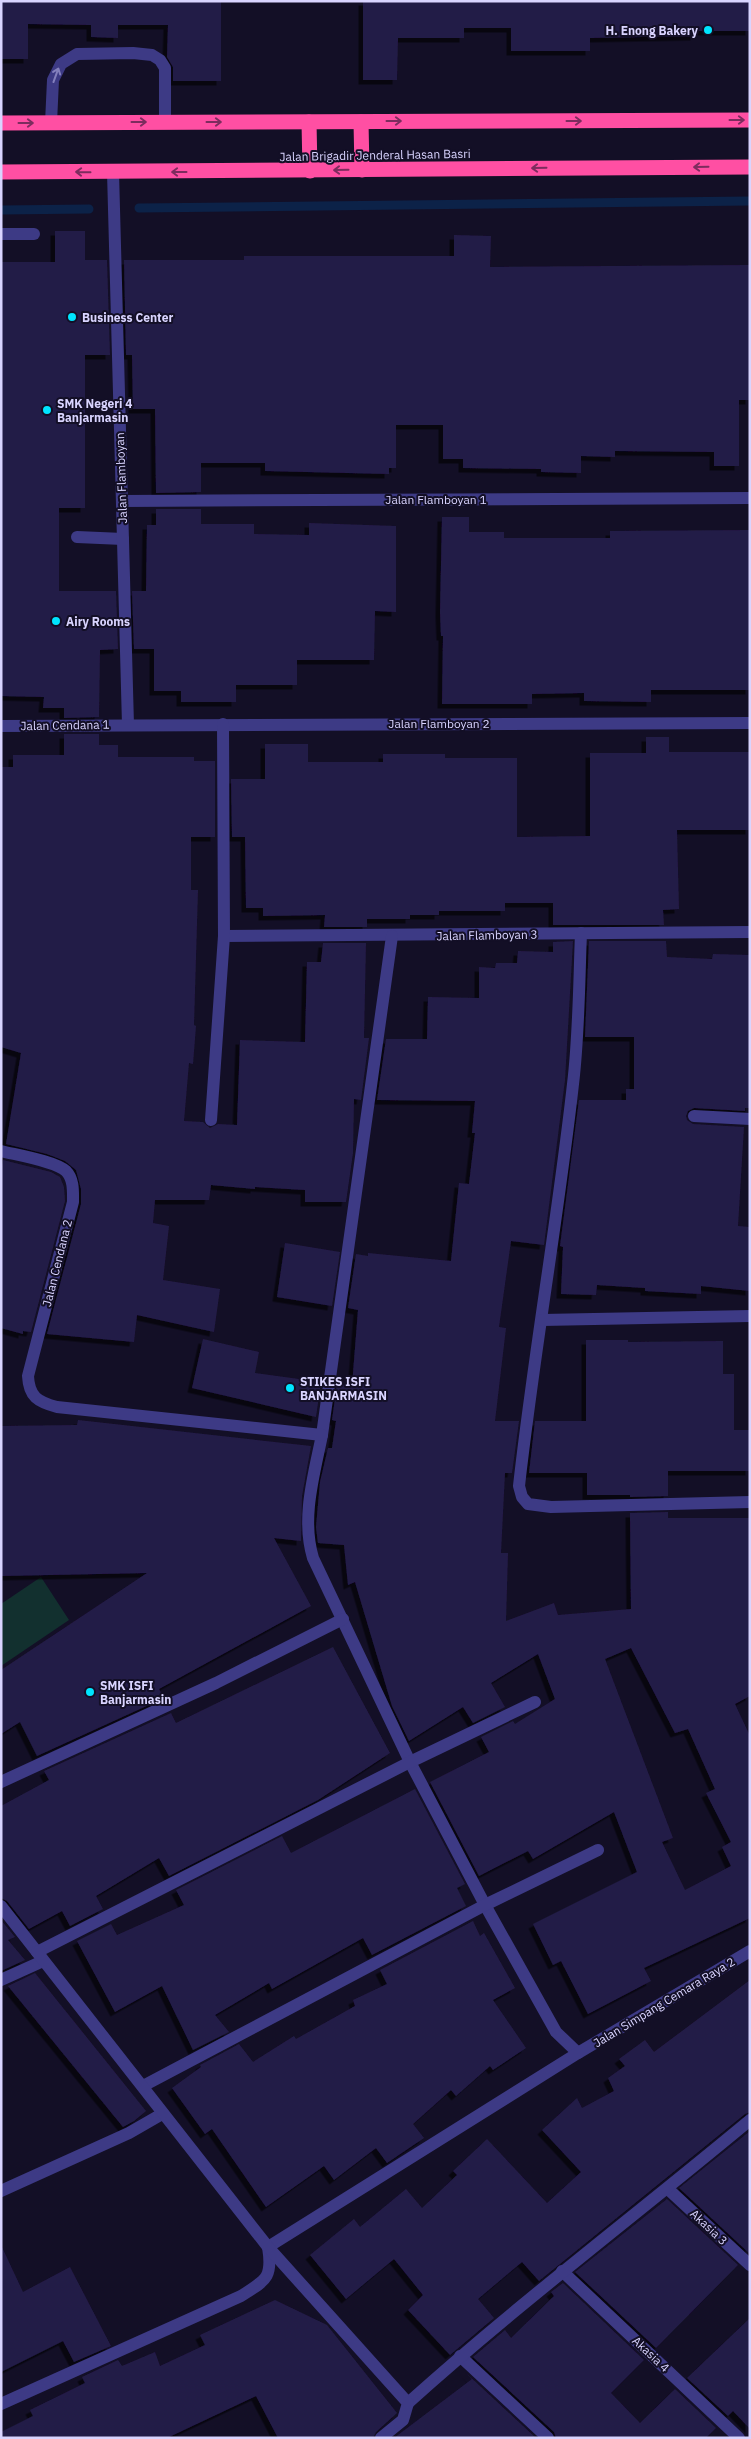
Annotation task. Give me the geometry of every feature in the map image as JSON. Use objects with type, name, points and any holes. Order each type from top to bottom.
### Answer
[{"type":"highway","points":[[1,123],[750,120]]},
{"type":"highway","points":[[309,122],[310,171]]},
{"type":"highway","points":[[361,122],[362,170]]},
{"type":"highway","name":"Jalan Brigadir Jenderal Hasan Basri","points":[[1,172],[750,167]]},
{"type":"street","points":[[51,123],[53,80],[61,64],[77,54],[134,53],[152,55],[160,60],[165,68],[165,122]]},
{"type":"street","name":"Jalan Flamboyan","points":[[113,172],[128,725]]},
{"type":"street","points":[[1,234],[34,234]]},
{"type":"street","name":"Jalan Flamboyan 1","points":[[122,501],[750,498]]},
{"type":"street","points":[[77,537],[123,539]]},
{"type":"street","name":"Jalan Flamboyan 2","points":[[128,725],[750,723]]},
{"type":"street","points":[[211,1120],[224,936],[223,724]]},
{"type":"street","name":"Jalan Cendana 1","points":[[1,726],[128,725]]},
{"type":"street","name":"Jalan Flamboyan 3","points":[[224,936],[750,932]]},
{"type":"street","points":[[581,933],[574,1083],[542,1320],[530,1391],[519,1486],[522,1497],[528,1504],[551,1507],[750,1502]]},
{"type":"street","points":[[392,936],[322,1435],[310,1497],[309,1544],[313,1558],[410,1762],[485,1905],[556,2032],[578,2053]]},
{"type":"street","points":[[694,1116],[750,1119]]},
{"type":"street","name":"Jalan Cendana 2","points":[[1,1151],[57,1166],[66,1171],[72,1185],[72,1202],[28,1376],[28,1388],[34,1397],[40,1402],[57,1406],[322,1435]]},
{"type":"street","points":[[542,1320],[750,1316]]},
{"type":"street","points":[[1,1782],[216,1683],[343,1619]]},
{"type":"street","points":[[1,1980],[40,1956],[410,1762],[535,1702]]},
{"type":"street","points":[[143,2086],[485,1905],[598,1850]]},
{"type":"street","points":[[1,1906],[268,2247],[408,2403]]},
{"type":"street","name":"Jalan Simpang Cemara Raya 2","points":[[268,2247],[578,2053],[750,1951]]},
{"type":"street","points":[[1,2191],[129,2133],[162,2114]]},
{"type":"street","points":[[381,2438],[404,2420],[408,2403],[460,2356],[562,2271],[668,2188],[750,2120]]},
{"type":"street","name":"Akasia 3","points":[[668,2188],[750,2265]]},
{"type":"street","points":[[1,2404],[241,2296],[268,2276],[271,2266],[268,2247]]},
{"type":"street","name":"Akasia 4","points":[[562,2271],[739,2438]]},
{"type":"street","points":[[460,2356],[548,2438]]},
{"type":"green space","points":[[41,1577],[69,1620],[1,1666],[1,1604]]},
{"type":"building","points":[[1,1],[221,1],[221,81],[173,81],[173,67],[167,57],[168,25],[118,25],[118,38],[91,37],[91,25],[28,24],[28,59],[1,59]]},
{"type":"building","points":[[363,1],[750,1],[750,31],[695,31],[695,36],[590,38],[590,51],[511,51],[511,28],[464,28],[464,38],[398,38],[397,80],[363,80]]},
{"type":"building","name":"SMK Negeri 4 Banjarmasin","points":[[55,231],[85,231],[85,260],[107,260],[110,355],[85,355],[85,508],[59,508],[59,591],[116,591],[118,649],[100,650],[99,717],[64,718],[64,708],[43,708],[44,697],[1,696],[1,262],[55,262]]},
{"type":"building","points":[[454,235],[491,236],[490,267],[750,265],[750,400],[739,400],[739,466],[714,466],[714,452],[615,451],[615,457],[581,456],[581,473],[541,472],[541,469],[463,468],[463,459],[443,459],[443,425],[396,425],[396,468],[389,468],[389,474],[265,471],[265,463],[201,463],[201,492],[156,493],[155,409],[133,409],[132,355],[126,355],[124,260],[244,260],[244,256],[454,256]]},
{"type":"building","points":[[156,509],[201,509],[201,524],[254,524],[254,534],[309,535],[309,523],[396,526],[396,612],[375,611],[374,660],[297,660],[297,685],[236,685],[236,702],[181,702],[181,691],[154,691],[154,649],[134,649],[132,591],[146,591],[147,525],[156,525]]},
{"type":"building","points":[[442,517],[469,517],[469,532],[504,532],[504,538],[610,538],[610,531],[750,530],[750,690],[651,690],[651,702],[584,701],[584,693],[532,694],[532,704],[442,704],[443,636],[441,636],[440,612]]},
{"type":"building","points":[[64,734],[99,734],[99,745],[118,745],[118,757],[194,757],[194,761],[215,761],[215,837],[191,837],[191,890],[198,890],[194,1025],[196,1026],[193,1064],[189,1063],[184,1121],[203,1122],[210,1128],[218,1124],[237,1125],[240,1040],[305,1042],[307,962],[321,962],[323,943],[366,943],[364,1038],[369,1038],[361,1100],[354,1099],[353,1153],[346,1202],[305,1202],[305,1190],[255,1187],[255,1189],[211,1185],[209,1200],[155,1200],[153,1223],[169,1226],[163,1280],[220,1289],[214,1332],[137,1315],[134,1342],[47,1334],[81,1204],[81,1189],[76,1170],[65,1161],[47,1154],[6,1144],[21,1053],[1,1047],[1,767],[13,767],[13,755],[64,755]]},
{"type":"building","points":[[646,737],[669,737],[669,752],[750,752],[750,830],[677,830],[679,909],[663,910],[664,925],[553,925],[553,903],[505,903],[505,911],[439,911],[439,915],[410,915],[410,919],[367,919],[367,927],[324,927],[325,915],[263,916],[263,908],[246,908],[245,837],[232,837],[231,779],[265,779],[265,744],[308,744],[308,762],[383,762],[383,754],[445,754],[445,758],[517,758],[517,837],[590,836],[590,753],[646,753]]},
{"type":"building","points":[[573,941],[565,1080],[544,1245],[511,1241],[499,1327],[506,1328],[495,1421],[519,1421],[512,1473],[505,1473],[501,1553],[508,1553],[506,1621],[554,1603],[558,1615],[631,1609],[630,1513],[668,1512],[668,1518],[750,1518],[750,1696],[735,1704],[750,1736],[750,1918],[644,1968],[651,1981],[588,2014],[561,1961],[553,1965],[533,1924],[637,1872],[614,1812],[533,1859],[528,1851],[479,1876],[430,1782],[489,1752],[481,1737],[513,1721],[515,1724],[555,1699],[538,1654],[491,1683],[505,1707],[473,1723],[463,1707],[409,1741],[392,1706],[355,1582],[348,1585],[344,1545],[318,1543],[316,1527],[320,1482],[328,1448],[332,1448],[336,1421],[332,1420],[337,1384],[352,1386],[358,1310],[348,1308],[356,1254],[368,1256],[368,1253],[451,1261],[459,1183],[469,1184],[475,1133],[472,1133],[475,1101],[377,1100],[386,1039],[427,1039],[428,997],[479,998],[479,967],[495,968],[496,963],[517,963],[518,951],[553,952],[553,942]],"holes":[[[631,1648],[675,1733],[688,1729],[715,1789],[706,1793],[731,1842],[722,1847],[731,1866],[685,1890],[662,1842],[673,1838],[605,1659]]]},
{"type":"building","points":[[589,941],[666,941],[667,957],[712,959],[713,954],[750,955],[750,1108],[745,1108],[745,1111],[694,1108],[688,1111],[686,1116],[687,1120],[693,1124],[744,1127],[738,1226],[750,1227],[750,1291],[701,1286],[701,1294],[645,1291],[645,1288],[597,1285],[596,1295],[561,1294],[563,1247],[560,1246],[579,1100],[626,1100],[626,1089],[634,1089],[634,1037],[585,1037]]},
{"type":"building","points":[[3,1160],[51,1172],[60,1177],[64,1187],[65,1201],[31,1332],[23,1331],[23,1334],[1,1328],[1,1173]]},
{"type":"building","points":[[285,1243],[340,1252],[332,1306],[277,1297]]},
{"type":"building","points":[[203,1339],[259,1352],[255,1373],[321,1382],[316,1417],[192,1388]]},
{"type":"building","points":[[586,1340],[628,1340],[628,1342],[723,1341],[723,1374],[734,1374],[734,1430],[750,1430],[750,1471],[668,1471],[668,1496],[630,1497],[630,1495],[587,1495],[587,1473],[529,1473],[535,1421],[586,1421]]},
{"type":"building","name":"SMK ISFI Banjarmasin","points":[[78,1420],[311,1446],[302,1496],[301,1541],[274,1538],[311,1606],[159,1689],[164,1698],[37,1756],[20,1722],[1,1734],[1,1670],[147,1573],[1,1576],[1,1426],[77,1425]]},
{"type":"building","points":[[333,1647],[390,1753],[318,1800],[169,1876],[159,1858],[96,1896],[103,1909],[70,1926],[62,1911],[29,1929],[7,1901],[1,1898],[1,1806],[49,1780],[44,1771],[171,1713],[176,1723]]},
{"type":"building","points":[[415,1789],[465,1884],[457,1888],[466,1906],[372,1955],[363,1938],[272,1989],[269,1983],[215,2015],[229,2032],[193,2050],[162,1986],[115,2012],[77,1941],[111,1924],[117,1935],[184,1905],[176,1890],[282,1836],[291,1853]]},
{"type":"building","points":[[1,1920],[15,1937],[8,1940],[25,1960],[1,1971]]},
{"type":"building","points":[[473,1921],[480,1936],[484,1933],[515,1988],[493,2000],[526,2048],[493,2070],[490,2066],[456,2096],[451,2090],[413,2124],[424,2138],[387,2163],[376,2148],[334,2180],[324,2166],[266,2207],[212,2129],[205,2134],[172,2088],[201,2067],[200,2065],[239,2044],[253,2062],[294,2036],[296,2039],[355,2006],[353,2000],[387,1984],[380,1970]]},
{"type":"building","points":[[35,1973],[146,2111],[134,2121],[123,2127],[8,1986]]},
{"type":"building","points":[[750,1980],[750,2112],[745,2114],[539,2281],[522,2262],[478,2299],[494,2318],[450,2355],[408,2310],[423,2295],[394,2259],[346,2299],[310,2255],[354,2219],[360,2227],[406,2189],[422,2208],[457,2175],[453,2171],[487,2139],[547,2203],[581,2172],[542,2130],[577,2098],[582,2108],[614,2091],[608,2078],[625,2066],[619,2059],[645,2040],[654,2052]]},
{"type":"building","points":[[750,2131],[750,2254],[679,2188]]},
{"type":"building","points":[[667,2199],[738,2265],[656,2348],[575,2272]]},
{"type":"building","points":[[1,2245],[23,2292],[70,2267],[111,2346],[74,2362],[63,2341],[1,2372]]},
{"type":"building","points":[[563,2283],[644,2360],[611,2393],[640,2423],[675,2389],[716,2428],[706,2438],[556,2438],[554,2432],[473,2357],[505,2330],[511,2338],[554,2296],[551,2292]]},
{"type":"building","points":[[275,2300],[327,2325],[397,2413],[376,2432],[373,2438],[278,2438],[256,2396],[167,2438],[1,2438],[1,2432],[33,2416],[30,2410],[85,2383],[82,2377],[118,2360],[122,2366],[155,2352],[160,2366],[205,2345],[200,2335]]},
{"type":"building","points":[[750,2318],[750,2429],[733,2411],[728,2416],[687,2378]]},
{"type":"building","points":[[466,2373],[536,2438],[394,2438],[472,2379]]},
{"type":"waterway","points":[[139,208],[750,201]]},
{"type":"waterway","points":[[1,210],[89,209]]},
{"type":"place","name":"H. Enong Bakery","points":[[708,30]]},
{"type":"place","name":"Business Center","points":[[72,317]]},
{"type":"place","name":"SMK Negeri 4 Banjarmasin","points":[[47,410]]},
{"type":"place","name":"Airy Rooms","points":[[56,621]]},
{"type":"place","name":"STIKES ISFI BANJARMASIN","points":[[290,1388]]},
{"type":"place","name":"SMK ISFI Banjarmasin","points":[[90,1692]]}]
